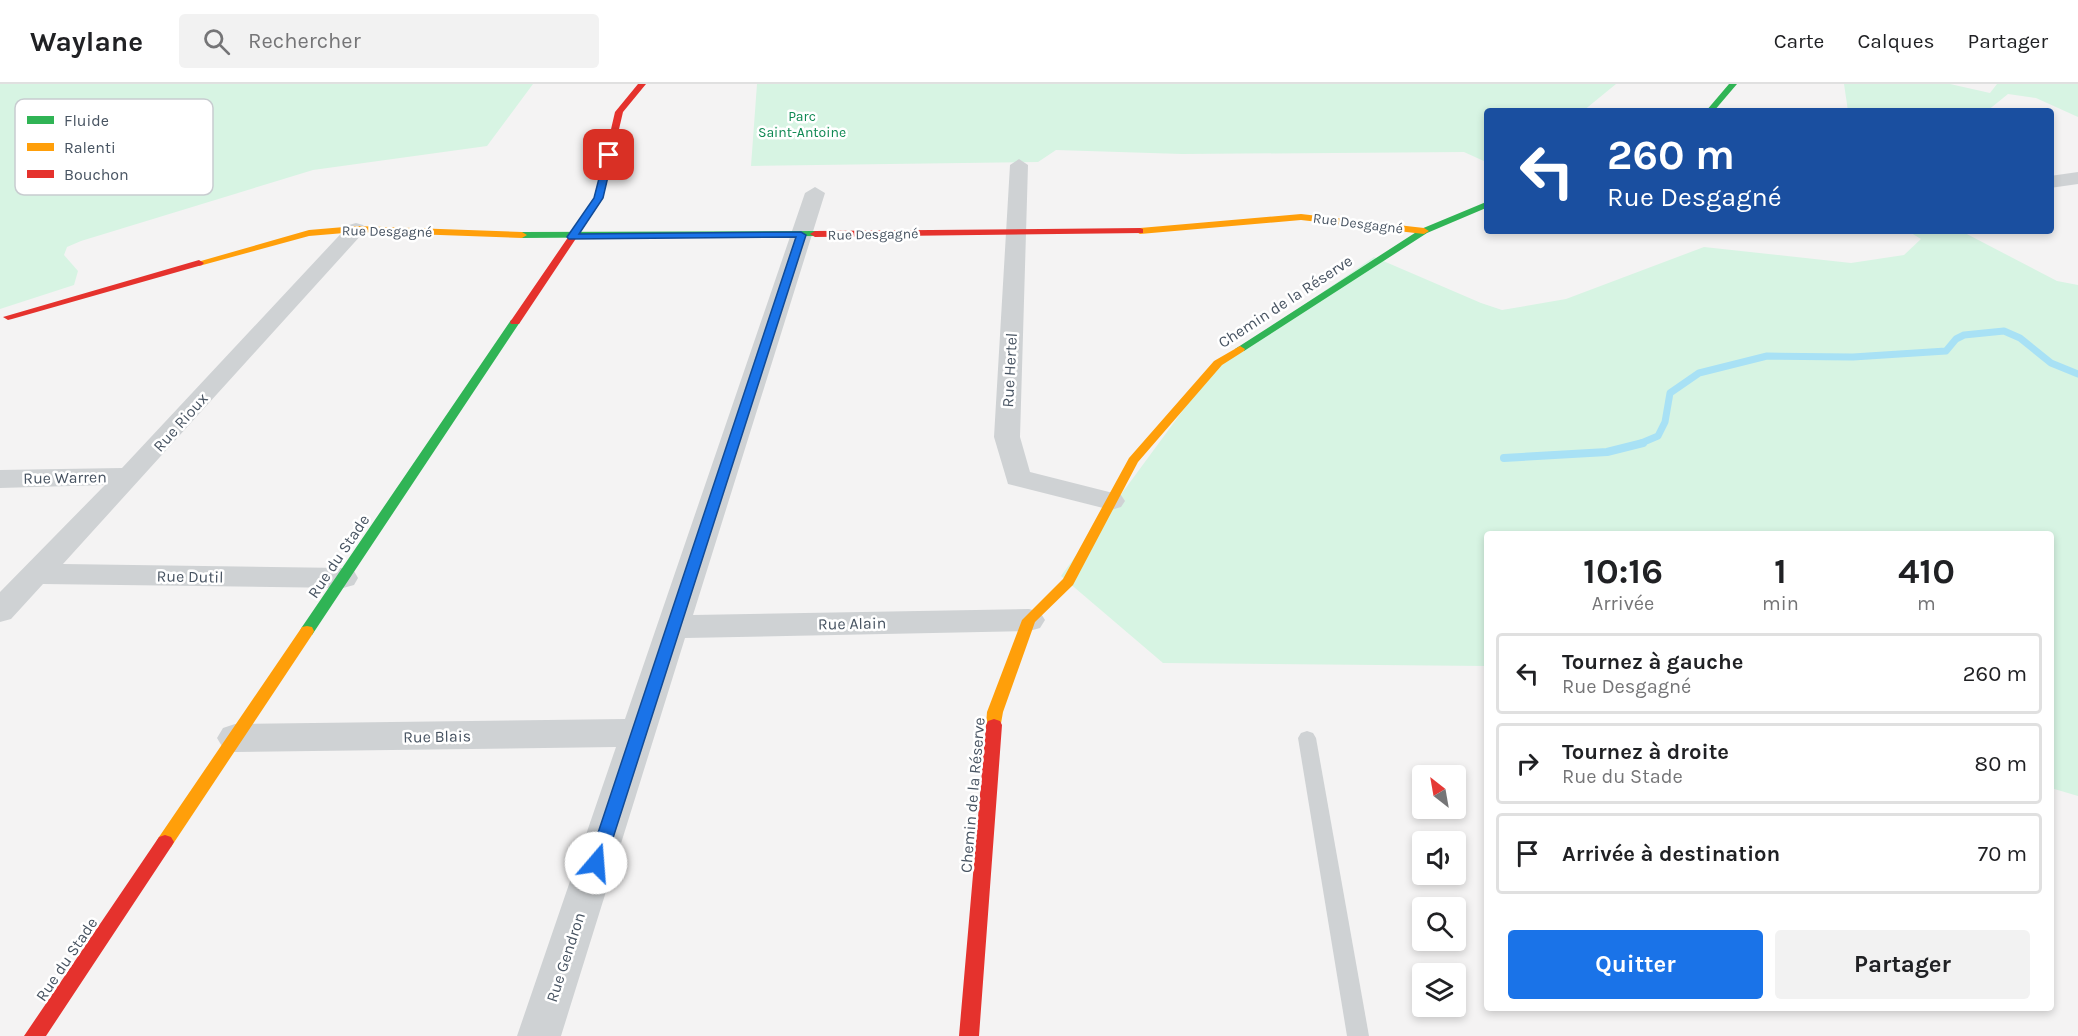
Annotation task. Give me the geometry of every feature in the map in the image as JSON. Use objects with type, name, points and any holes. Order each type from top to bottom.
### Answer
[{"type":"street","name":"Rue du Stade","points":[[34,1036],[599,198],[619,112],[642,84]]},
{"type":"street","points":[[1713,108],[1733,84]]},
{"type":"street","name":"Rue Hertel","points":[[1018,165],[1006,437],[1018,477],[1111,501]]},
{"type":"street","points":[[2054,181],[2078,178]]},
{"type":"street","name":"Rue Gendron","points":[[539,1036],[815,193]]},
{"type":"street","name":"Chemin de la Réserve","points":[[969,1036],[995,712],[1029,620],[1068,582],[1133,461],[1218,363],[1424,231],[1484,206]]},
{"type":"street","name":"Rue Desgagné","points":[[8,317],[268,243],[309,233],[356,229],[572,237],[1144,231],[1301,217],[1424,231]]},
{"type":"street","name":"Rue Rioux","points":[[0,611],[130,476],[356,229]]},
{"type":"street","name":"Rue Warren","points":[[0,479],[130,476]]},
{"type":"street","name":"Rue Dutil","points":[[36,574],[343,578]]},
{"type":"street","name":"Rue Alain","points":[[674,627],[1029,620]]},
{"type":"street","name":"Rue Blais","points":[[235,738],[639,733]]},
{"type":"lane","points":[[1306,738],[1358,1036]]},
{"type":"green space","points":[[0,84],[533,84],[487,146],[313,170],[81,241],[67,247],[64,255],[78,271],[74,285],[0,309]]},
{"type":"green space","name":"Parc Saint-Antoine","points":[[757,84],[1616,84],[1587,108],[1484,108],[1484,161],[1464,152],[1182,154],[1056,150],[1038,162],[751,166]]},
{"type":"green space","points":[[1844,84],[1950,84],[1990,93],[1997,84],[2078,84],[2078,117],[2036,98],[2008,94],[1991,108],[1848,108]]},
{"type":"green space","points":[[1913,234],[1967,234],[2057,281],[2078,285],[2078,796],[2054,789],[2054,531],[1484,531],[1484,666],[1163,663],[1061,576],[1217,364],[1374,257],[1502,310],[1566,299],[1704,247],[1851,263],[1904,255],[1921,239]]},
{"type":"waterway","points":[[1639,444],[1658,436],[1665,422],[1670,393],[1699,373],[1767,356],[1853,357],[1946,351],[1956,339],[1964,335],[2004,331],[2020,338],[2051,363],[2078,374]]},
{"type":"waterway","points":[[1639,444],[1643,443]]},
{"type":"waterway","points":[[1504,458],[1607,452],[1639,444]]},
{"type":"traffic: fast","points":[[1713,108],[1733,84]]},
{"type":"traffic: fast","points":[[1240,349],[1424,231],[1484,206]]},
{"type":"traffic: fast","points":[[522,235],[815,234]]},
{"type":"traffic: fast","points":[[307,631],[515,322]]},
{"type":"traffic: slow","points":[[1140,231],[1301,217],[1424,231]]},
{"type":"traffic: slow","points":[[199,263],[309,233],[356,229],[522,235]]},
{"type":"traffic: slow","points":[[994,725],[995,712],[1029,620],[1068,582],[1133,461],[1218,363],[1240,349]]},
{"type":"traffic: slow","points":[[165,842],[307,631]]},
{"type":"traffic: jam","points":[[515,322],[599,198],[619,112],[642,84]]},
{"type":"traffic: jam","points":[[815,234],[1140,231]]},
{"type":"traffic: jam","points":[[8,317],[199,263]]},
{"type":"traffic: jam","points":[[969,1036],[994,725]]},
{"type":"traffic: jam","points":[[34,1036],[165,842]]},
{"type":"route","points":[[596,863],[801,235],[572,237],[599,198],[609,155]]}]
